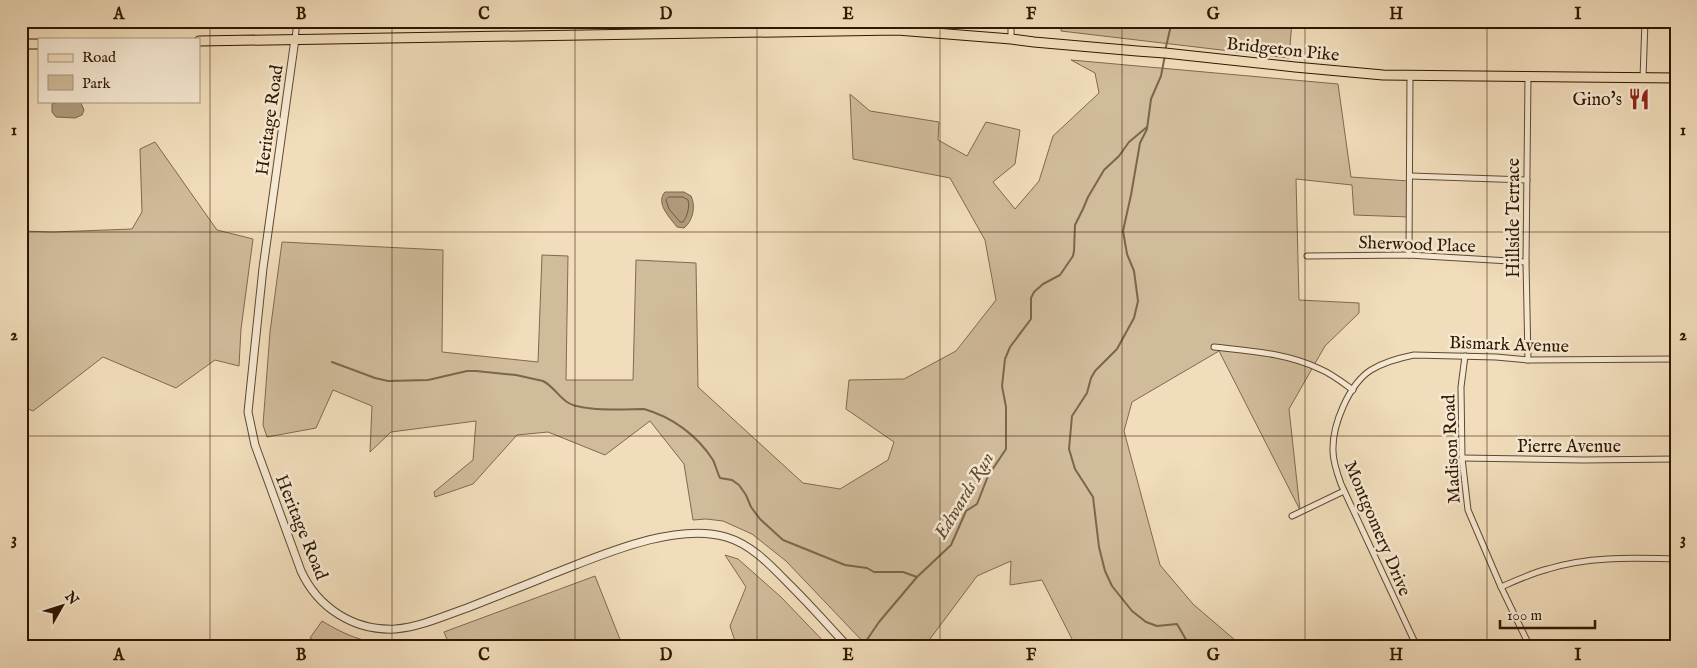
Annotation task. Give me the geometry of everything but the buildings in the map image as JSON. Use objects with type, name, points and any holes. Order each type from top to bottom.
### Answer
[{"type":"main road","name":"Bridgeton Pike","points":[[200,41],[897,30],[1165,52],[1295,68],[1410,76],[1676,78]]},
{"type":"main road","points":[[21,44],[38,44]]},
{"type":"street","name":"Heritage Road","points":[[297,21],[263,268],[248,412],[252,437],[271,494],[301,572],[317,597],[332,610],[363,625],[387,629],[412,626],[441,618],[630,545],[678,535],[711,534],[734,539],[758,554],[800,595],[848,647]]},
{"type":"street","points":[[1011,21],[1011,39]]},
{"type":"street","points":[[1643,78],[1645,21]]},
{"type":"street","points":[[1409,255],[1411,176],[1410,76]]},
{"type":"street","name":"Hillside Terrace","points":[[1528,76],[1526,262],[1528,360]]},
{"type":"street","points":[[1411,176],[1527,180]]},
{"type":"street","name":"Sherwood Place","points":[[1307,256],[1409,255],[1526,262]]},
{"type":"street","points":[[1214,347],[1288,357],[1321,369],[1353,390]]},
{"type":"street","name":"Bismark Avenue","points":[[1353,390],[1370,371],[1389,362],[1403,357],[1432,354],[1528,360],[1676,359]]},
{"type":"street","name":"Madison Road","points":[[1465,356],[1460,387],[1462,458],[1468,510],[1501,587],[1530,647]]},
{"type":"street","name":"Montgomery Drive","points":[[1353,390],[1338,417],[1334,432],[1332,450],[1334,464],[1344,491],[1417,647]]},
{"type":"street","name":"Pierre Avenue","points":[[1462,458],[1676,459]]},
{"type":"street","points":[[1292,516],[1344,491]]},
{"type":"street","points":[[1501,587],[1549,568],[1582,561],[1607,558],[1676,559]]},
{"type":"green space","points":[[1062,21],[1292,21],[1289,58],[1061,31]]},
{"type":"green space","points":[[1071,60],[1338,84],[1351,177],[1409,181],[1409,217],[1354,215],[1352,185],[1296,179],[1299,300],[1359,303],[1359,313],[1325,346],[1289,409],[1300,510],[1219,351],[1132,402],[1124,431],[1160,565],[1193,604],[1243,647],[1076,647],[1042,580],[1010,585],[1011,561],[977,576],[924,647],[868,647],[786,561],[752,534],[723,521],[693,520],[684,464],[650,421],[605,455],[548,432],[517,435],[473,484],[435,497],[434,492],[473,460],[476,421],[391,432],[370,452],[372,406],[333,390],[316,428],[267,437],[263,425],[270,332],[282,242],[443,250],[442,352],[538,362],[542,255],[568,256],[566,380],[633,380],[636,260],[696,263],[698,387],[803,483],[840,489],[888,460],[894,442],[846,409],[849,380],[904,379],[956,351],[996,300],[985,240],[950,178],[853,159],[850,94],[870,111],[939,122],[938,140],[967,156],[986,122],[1020,130],[1015,164],[993,182],[1015,209],[1039,181],[1053,136],[1099,93],[1095,73]]},
{"type":"green space","points":[[155,142],[217,230],[253,239],[241,329],[239,366],[215,360],[176,388],[103,357],[33,411],[21,406],[21,231],[53,232],[132,229],[142,212],[140,149]]},
{"type":"green space","points":[[725,555],[738,559],[781,597],[829,647],[737,647],[730,626],[746,587]]},
{"type":"green space","points":[[595,576],[623,647],[450,647],[444,632]]},
{"type":"green space","points":[[322,621],[358,638],[378,643],[398,643],[399,647],[326,647],[310,638]]},
{"type":"water","points":[[80,102],[84,110],[82,115],[75,118],[56,117],[52,112],[52,104]]},
{"type":"water","points":[[665,192],[684,192],[691,196],[693,200],[693,213],[690,221],[684,228],[677,227],[667,215],[662,201],[662,196]]},
{"type":"waterway","name":"Edwards Run","points":[[1165,51],[1172,21]]},
{"type":"waterway","points":[[1165,55],[1161,76],[1151,99],[1147,129],[1140,143],[1123,231],[1127,254],[1134,271],[1138,301],[1134,318],[1117,349],[1095,371],[1087,393],[1072,416],[1069,449],[1075,469],[1093,497],[1099,547],[1105,571],[1112,586],[1132,611],[1146,622],[1157,626],[1177,624],[1188,643],[1194,647]]},
{"type":"waterway","name":"Edwards Run","points":[[862,647],[879,622],[917,577],[951,545],[966,511],[977,504],[988,476],[1006,449],[1006,407],[1002,386],[1005,359],[1010,347],[1031,319],[1031,298],[1034,292],[1043,284],[1060,275],[1073,256],[1075,225],[1088,197],[1104,170],[1119,156],[1129,142],[1147,127]]},
{"type":"waterway","points":[[332,362],[388,381],[428,380],[467,371],[516,375],[543,381],[564,400],[574,405],[604,409],[644,409],[654,412],[674,422],[692,435],[713,460],[720,478],[732,480],[739,485],[760,519],[783,540],[845,565],[867,568],[874,572],[903,572],[917,577]]},
{"type":"place","name":"Gino's","points":[[1639,99]]}]
